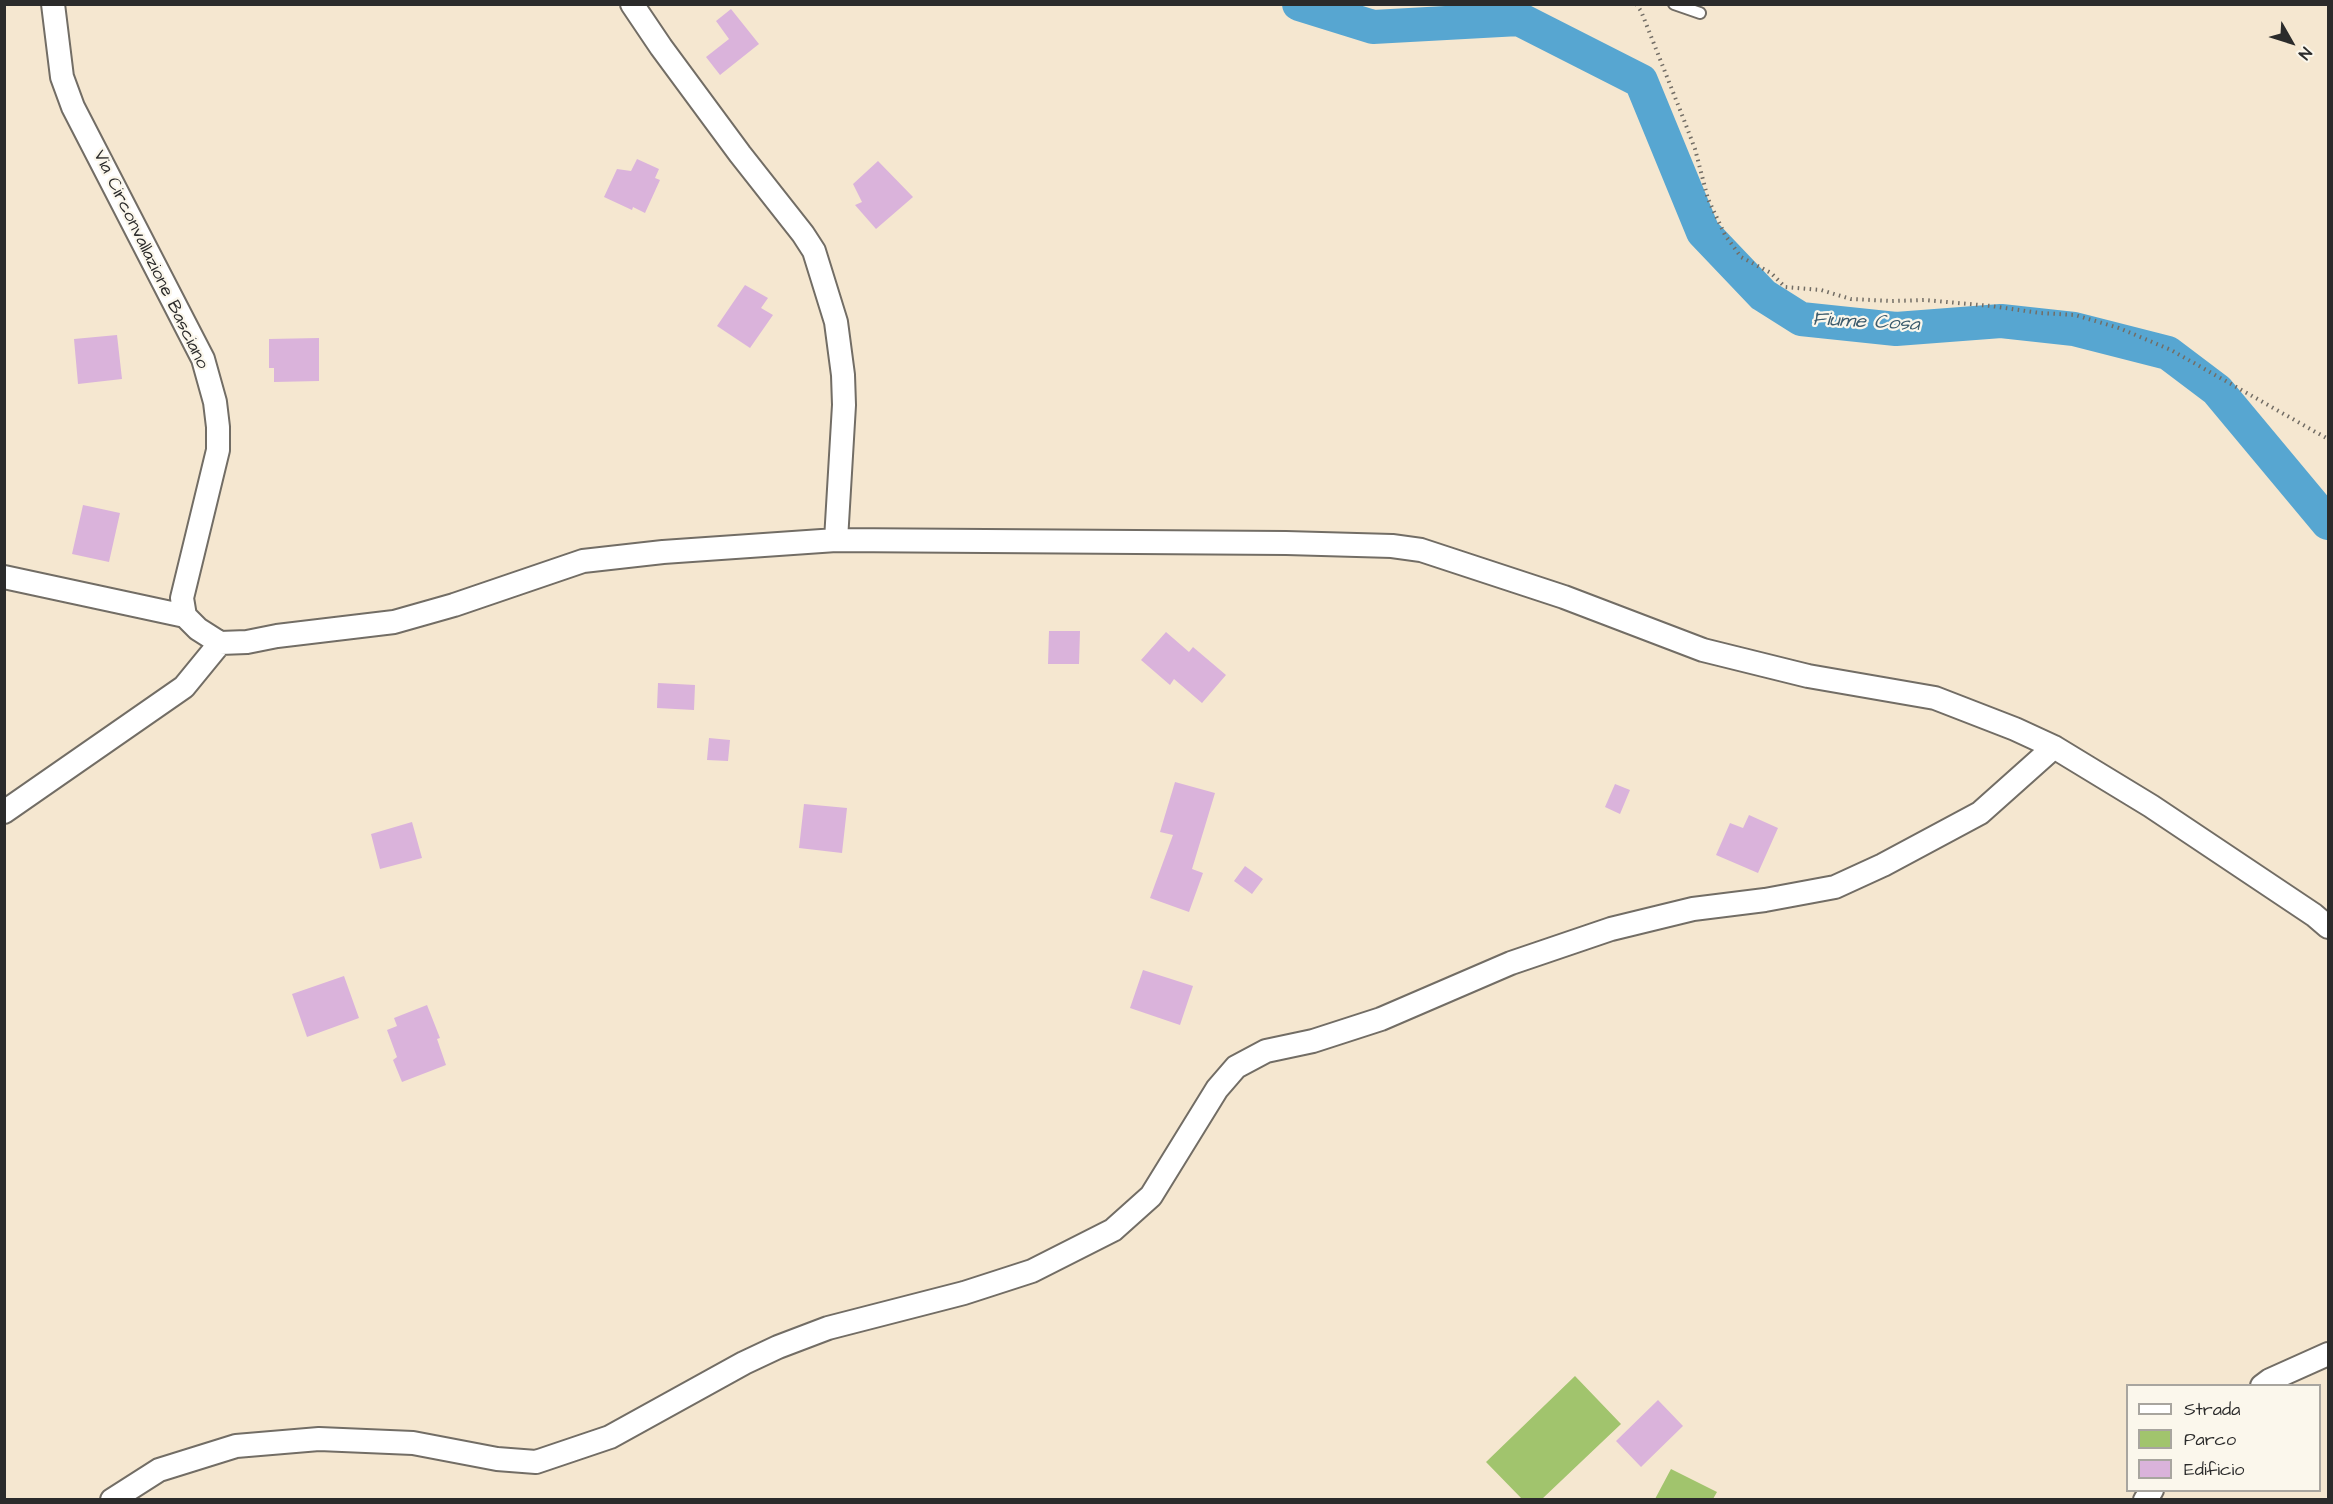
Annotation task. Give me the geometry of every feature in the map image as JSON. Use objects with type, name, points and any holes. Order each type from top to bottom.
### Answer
[{"type":"street","name":"Via Circonvallazione Basciano","points":[[53,4],[62,77],[73,106],[203,359],[215,402],[218,450],[182,598],[185,616]]},
{"type":"street","points":[[632,4],[694,92],[814,251],[836,322],[843,375],[844,405],[836,540]]},
{"type":"street","points":[[4,577],[185,616],[198,629],[220,644],[394,622],[454,605],[583,561],[663,552],[836,540],[1286,543],[1392,546],[1421,550],[1564,597],[1703,650],[1808,676],[1935,698],[2054,747],[2173,819],[2314,915],[2328,927]]},
{"type":"street","points":[[4,812],[184,687],[220,644]]},
{"type":"street","points":[[112,1500],[159,1470],[236,1446],[319,1439],[413,1443],[497,1459],[536,1462],[610,1437],[744,1363],[778,1347],[828,1328],[964,1293],[1032,1271],[1113,1230],[1151,1196],[1217,1089],[1236,1067],[1266,1051],[1313,1041],[1381,1018],[1511,963],[1611,929],[1693,909],[1765,900],[1835,887],[1883,865],[1980,813],[2054,747]]},
{"type":"street","points":[[2265,1384],[2328,1354]]},
{"type":"lane","points":[[1674,4],[1700,13]]},
{"type":"path","points":[[1636,4],[1641,11],[1695,149],[1708,200],[1725,235],[1741,257],[1771,273],[1785,287],[1821,290],[1851,299],[1925,300],[2075,315],[2119,328],[2171,350],[2328,439]]},
{"type":"green space","points":[[1575,1376],[1621,1424],[1542,1499],[1522,1499],[1486,1462]]},
{"type":"green space","points":[[1671,1469],[1717,1492],[1713,1499],[1655,1499]]},
{"type":"building","points":[[731,9],[759,44],[720,75],[706,57],[729,39],[716,21]]},
{"type":"building","points":[[637,159],[659,169],[655,178],[660,180],[645,213],[633,207],[632,210],[604,197],[617,169],[631,171]]},
{"type":"building","points":[[878,161],[913,197],[876,229],[855,205],[862,202],[853,184]]},
{"type":"building","points":[[745,285],[768,298],[761,308],[773,315],[750,348],[717,326]]},
{"type":"building","points":[[117,335],[122,379],[78,384],[74,339]]},
{"type":"building","points":[[319,338],[319,381],[274,382],[274,368],[269,368],[269,339]]},
{"type":"building","points":[[83,505],[120,513],[109,562],[72,554]]},
{"type":"building","points":[[1049,631],[1080,631],[1079,664],[1048,664]]},
{"type":"building","points":[[1166,632],[1189,652],[1193,647],[1226,675],[1202,703],[1174,679],[1170,685],[1141,660]]},
{"type":"building","points":[[658,683],[695,685],[694,710],[657,708]]},
{"type":"building","points":[[709,738],[730,740],[728,761],[707,760]]},
{"type":"building","points":[[1175,782],[1215,793],[1192,869],[1203,873],[1189,912],[1150,898],[1173,835],[1160,832]]},
{"type":"building","points":[[1615,784],[1630,790],[1620,814],[1605,807]]},
{"type":"building","points":[[804,804],[847,808],[842,853],[799,848]]},
{"type":"building","points":[[1749,815],[1778,828],[1758,873],[1716,855],[1730,823],[1743,828]]},
{"type":"building","points":[[412,822],[422,858],[380,869],[371,834]]},
{"type":"building","points":[[1245,866],[1263,879],[1252,894],[1234,881]]},
{"type":"building","points":[[1143,970],[1193,986],[1180,1025],[1130,1008]]},
{"type":"building","points":[[344,976],[359,1018],[307,1037],[292,994]]},
{"type":"building","points":[[427,1005],[440,1038],[437,1039],[446,1065],[402,1082],[393,1060],[397,1057],[387,1030],[397,1026],[394,1018]]},
{"type":"building","points":[[1658,1400],[1683,1426],[1641,1467],[1616,1441]]},
{"type":"waterway","name":"Fiume Cosa","points":[[1299,4],[1373,27],[1519,19],[1641,81],[1703,232],[1763,295],[1801,319],[1896,329],[2001,321],[2074,329],[2168,353],[2217,390],[2328,523]]}]
